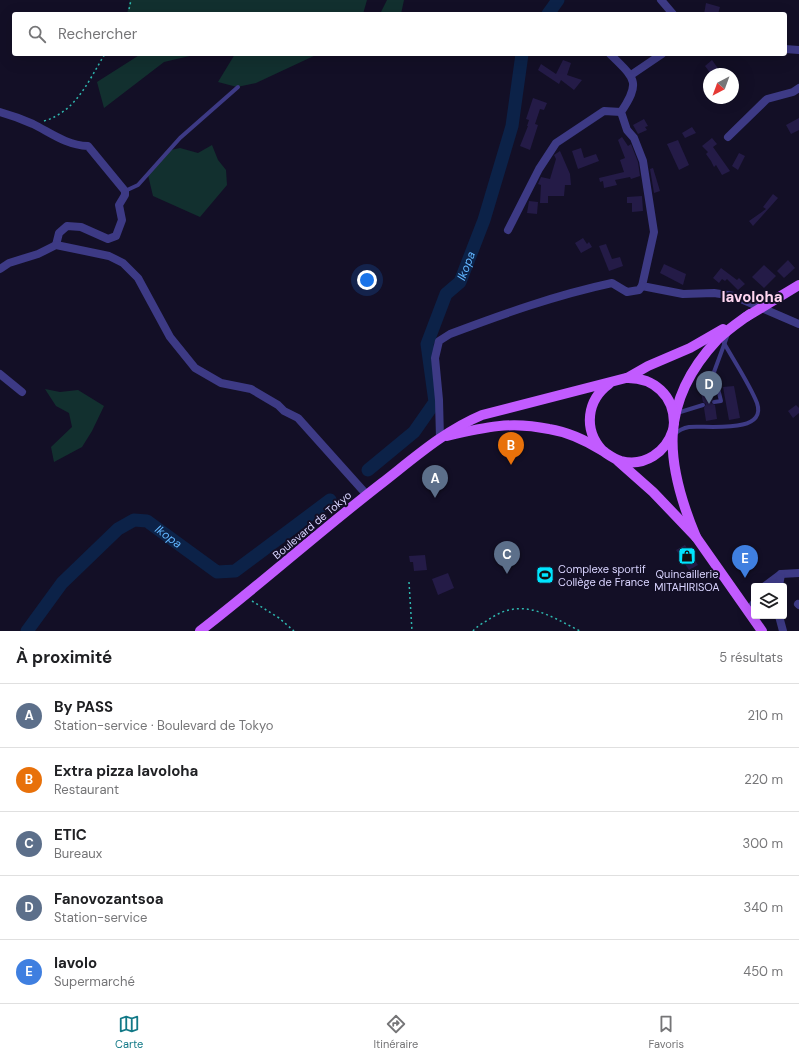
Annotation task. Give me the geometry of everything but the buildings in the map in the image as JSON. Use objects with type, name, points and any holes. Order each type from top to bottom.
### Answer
[{"type":"main road","points":[[616,459],[635,462],[654,456],[664,447],[673,430],[683,389],[691,373],[718,339],[760,307],[799,285]]},
{"type":"main road","points":[[603,451],[592,433],[590,412],[599,393],[621,379],[690,348],[750,314]]},
{"type":"main road","name":"Boulevard de Tokyo","points":[[200,631],[245,596],[367,494],[460,424],[482,415],[621,379]]},
{"type":"main road","points":[[621,379],[640,379],[658,387],[670,403],[676,479],[684,507],[696,537]]},
{"type":"main road","points":[[440,438],[500,424],[525,425],[566,433],[603,451],[616,459],[658,497],[696,537],[751,607]]},
{"type":"main road","points":[[756,619],[762,631]]},
{"type":"street","points":[[661,0],[671,12]]},
{"type":"street","points":[[787,49],[799,50]]},
{"type":"street","points":[[612,56],[631,75],[634,86],[632,96],[621,112]]},
{"type":"street","points":[[631,75],[659,56]]},
{"type":"street","points":[[728,137],[767,99],[792,92],[799,88]]},
{"type":"street","points":[[508,230],[539,169],[556,142],[604,111],[621,112]]},
{"type":"street","points":[[0,112],[33,124],[61,140],[79,146],[88,146],[125,191],[125,195],[119,205],[122,220],[116,236],[108,239],[81,226],[67,226],[59,233],[56,245]]},
{"type":"street","points":[[440,438],[439,400],[435,358],[439,341],[450,334],[529,305],[597,286],[612,283],[627,292],[639,290],[642,286],[654,232],[643,161],[634,138],[627,130],[621,112]]},
{"type":"street","points":[[0,269],[9,263],[38,254],[56,245],[109,256],[123,263],[138,278],[170,337],[195,368],[221,383],[251,390],[278,405],[284,412],[298,418],[367,494]]},
{"type":"street","points":[[642,286],[683,294],[714,293],[734,296],[799,324]]},
{"type":"street","points":[[0,374],[22,392]]},
{"type":"street","points":[[769,583],[781,574],[799,573]]},
{"type":"street","points":[[780,583],[781,574]]},
{"type":"street","points":[[780,619],[783,631]]},
{"type":"lane","points":[[125,191],[138,186],[180,138],[238,87]]},
{"type":"lane","points":[[714,402],[721,401],[714,372],[728,331]]},
{"type":"lane","points":[[673,430],[679,430],[687,427],[728,427],[748,424],[756,417],[757,405],[724,343]]},
{"type":"lane","points":[[676,413],[703,405]]},
{"type":"path","points":[[128,12],[131,0]]},
{"type":"path","points":[[33,124],[59,116],[74,104],[104,56]]},
{"type":"path","points":[[409,582],[412,631]]},
{"type":"path","points":[[245,596],[279,618],[294,631]]},
{"type":"path","points":[[473,631],[498,613],[520,608],[539,610],[580,631]]},
{"type":"green space","points":[[130,0],[367,0],[364,12],[127,12]]},
{"type":"green space","points":[[387,0],[404,0],[401,12],[381,12]]},
{"type":"green space","points":[[138,56],[190,56],[164,62],[104,108],[97,82]]},
{"type":"green space","points":[[234,56],[314,56],[256,83],[237,87],[218,82]]},
{"type":"green space","points":[[212,145],[218,160],[226,170],[227,185],[200,217],[153,196],[148,175],[166,151],[180,148],[198,153]]},
{"type":"green space","points":[[45,389],[60,392],[78,390],[104,406],[92,431],[82,447],[54,462],[51,447],[72,427],[69,413],[56,406]]},
{"type":"waterway","name":"Ikopa","points":[[549,12],[558,0]]},
{"type":"waterway","name":"Ikopa","points":[[368,470],[414,432],[435,402],[427,344],[446,294],[460,282],[484,220],[512,126],[522,56]]},
{"type":"waterway","name":"Ikopa","points":[[27,631],[62,583],[118,529],[134,520],[147,521],[217,572],[235,571],[330,500]]},
{"type":"place","name":"Fanovozantsoa","points":[[709,404]]},
{"type":"place","name":"Extra pizza Iavoloha","points":[[511,465]]},
{"type":"place","name":"By PASS","points":[[435,498]]},
{"type":"place","name":"Quincaillerie MITAHIRISOA","points":[[687,556]]},
{"type":"place","name":"ETIC","points":[[507,574]]},
{"type":"place","name":"Complexe sportif Collège de France","points":[[545,575]]},
{"type":"place","name":"Iavolo","points":[[745,578]]},
{"type":"district","name":"Iavoloha","points":[[752,297]]}]
